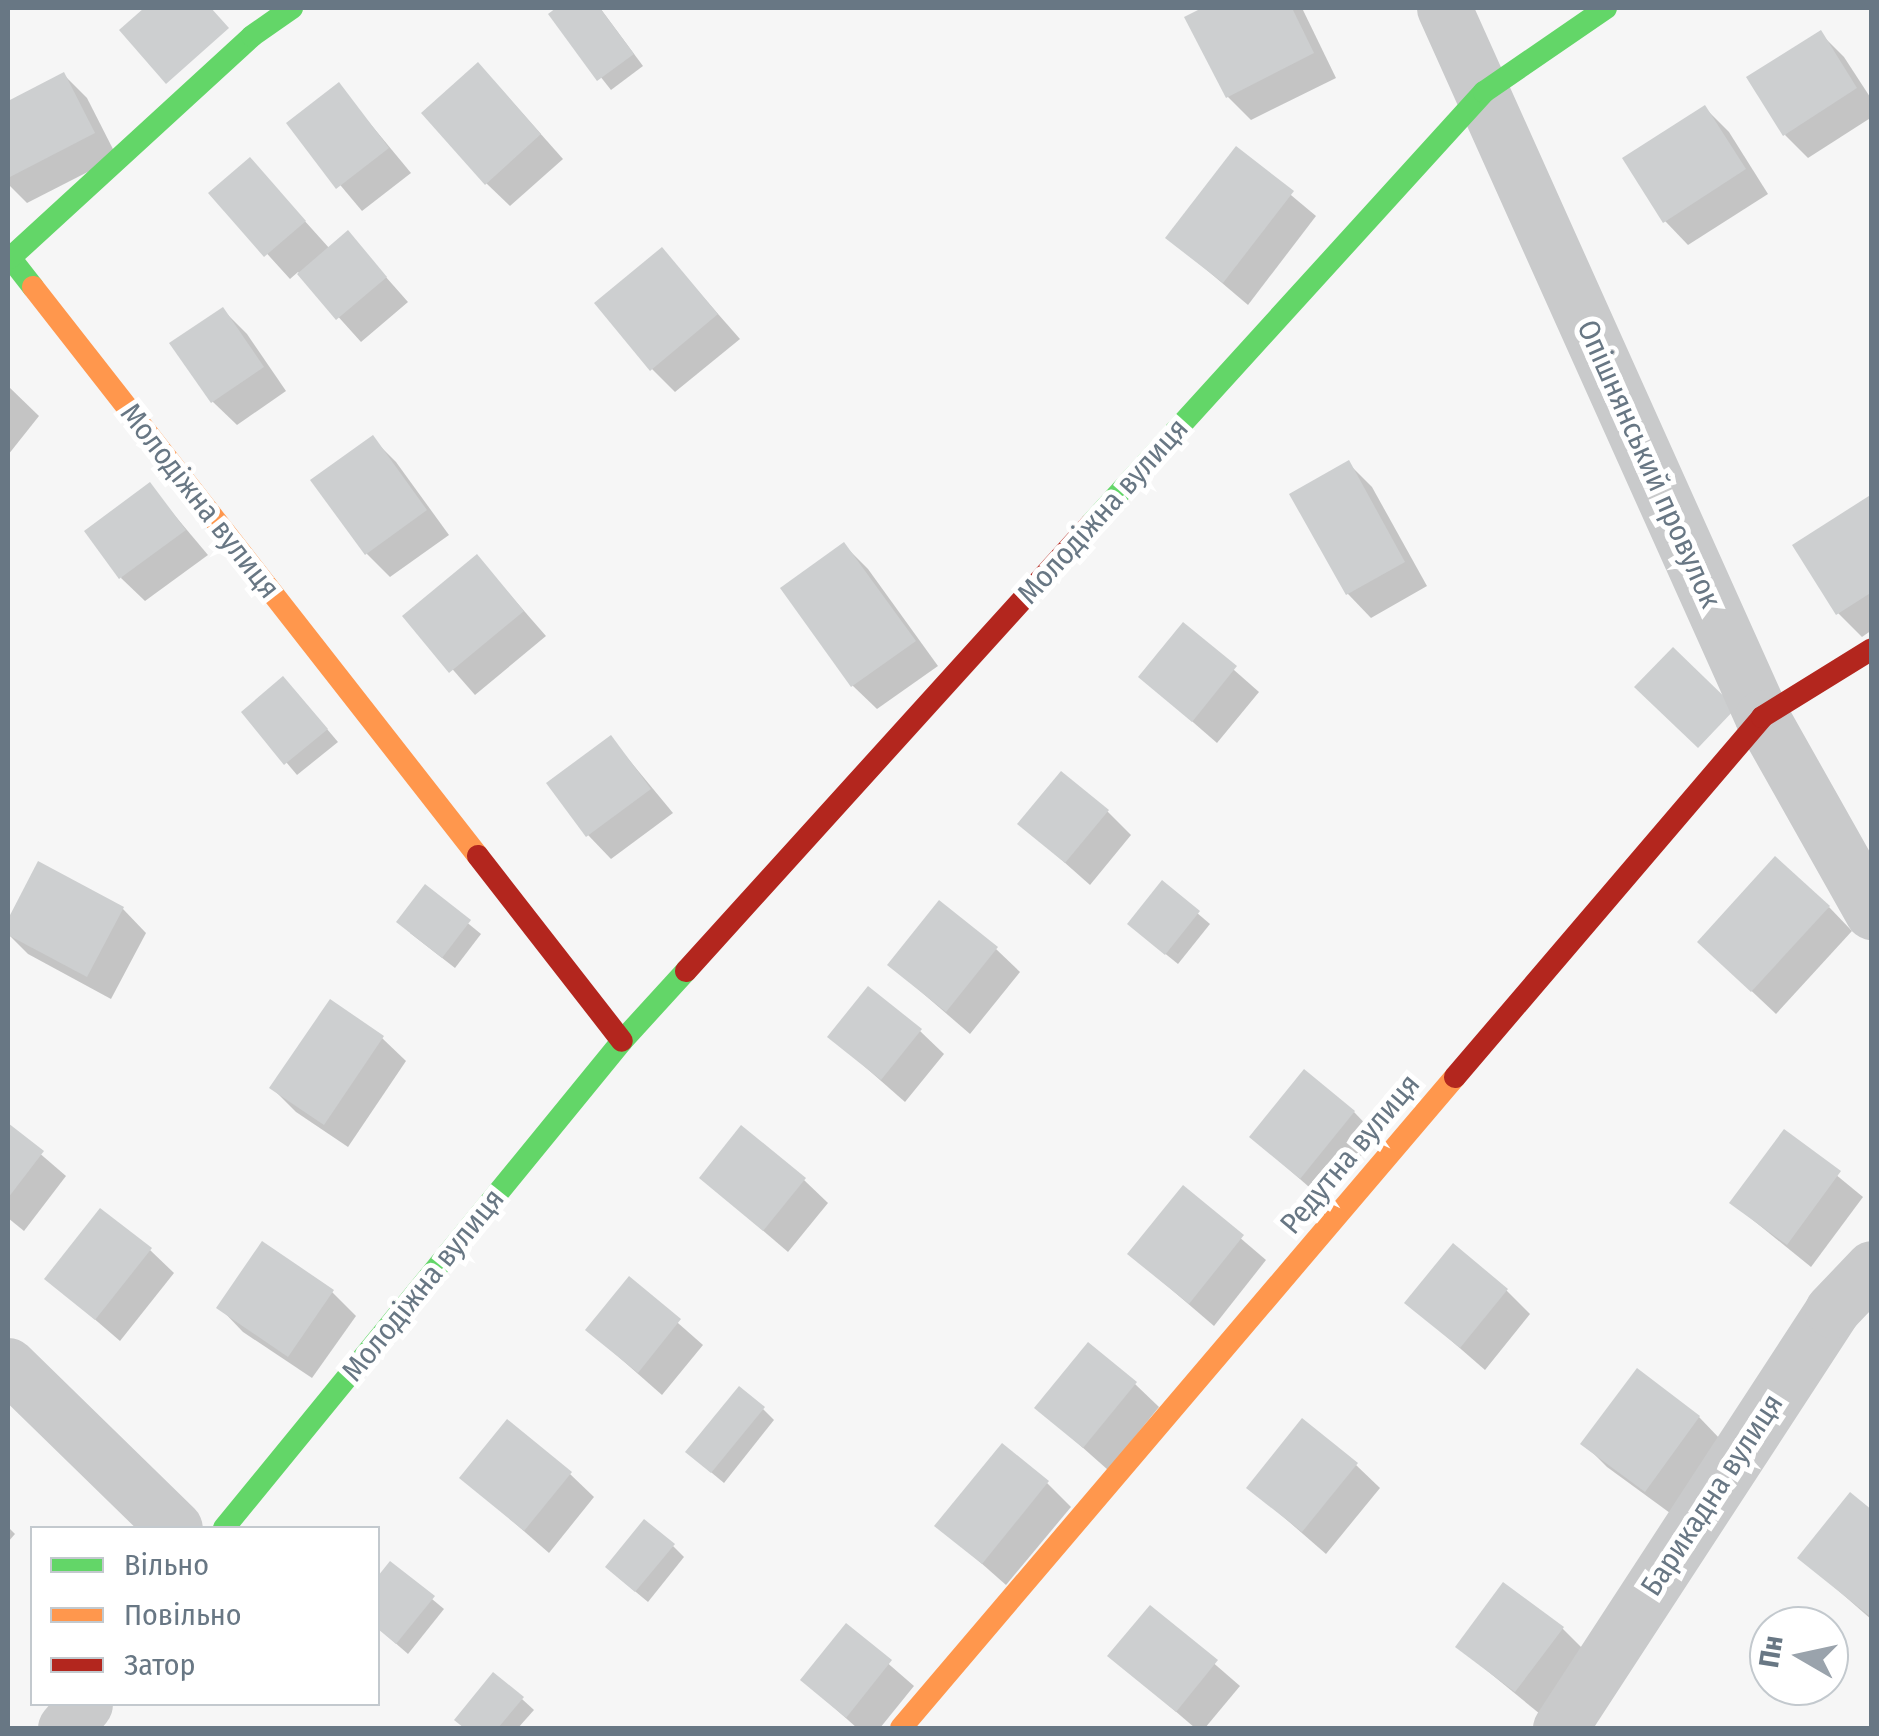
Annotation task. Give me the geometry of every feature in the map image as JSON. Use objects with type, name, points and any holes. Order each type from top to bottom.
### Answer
[{"type":"street","name":"Молодіжна вулиця","points":[[292,8],[252,36],[10,258],[622,1041]]},
{"type":"street","name":"Опішнянський провулок","points":[[1444,8],[1762,718],[1872,912]]},
{"type":"street","name":"Молодіжна вулиця","points":[[226,1526],[622,1041],[1484,92],[1606,8]]},
{"type":"street","name":"Редутна вулиця","points":[[901,1728],[1762,718],[1872,649]]},
{"type":"street","name":"Барикадна вулиця","points":[[1560,1728],[1832,1310],[1872,1268]]},
{"type":"street","points":[[8,1365],[173,1526]]},
{"type":"street","points":[[65,1728],[83,1706]]},
{"type":"building","points":[[144,8],[211,8],[229,28],[166,84],[119,30]]},
{"type":"building","points":[[556,8],[600,8],[634,54],[597,81],[548,14]]},
{"type":"building","points":[[1202,8],[1292,8],[1314,53],[1226,98],[1184,17]]},
{"type":"building","points":[[1821,30],[1857,88],[1783,136],[1746,77]]},
{"type":"building","points":[[478,62],[541,134],[485,185],[421,113]]},
{"type":"building","points":[[64,72],[95,133],[8,178],[8,101]]},
{"type":"building","points":[[339,82],[389,148],[336,189],[286,123]]},
{"type":"building","points":[[1705,105],[1746,169],[1663,223],[1622,158]]},
{"type":"building","points":[[1236,146],[1294,191],[1223,283],[1165,238]]},
{"type":"building","points":[[250,157],[306,221],[264,257],[208,193]]},
{"type":"building","points":[[348,230],[387,277],[336,320],[297,274]]},
{"type":"building","points":[[662,247],[718,314],[650,371],[594,303]]},
{"type":"building","points":[[223,307],[264,367],[211,403],[169,343]]},
{"type":"building","points":[[373,435],[427,510],[365,555],[310,480]]},
{"type":"building","points":[[1349,460],[1405,562],[1346,595],[1289,494]]},
{"type":"building","points":[[150,482],[186,530],[119,579],[84,531]]},
{"type":"building","points":[[1872,494],[1872,592],[1836,615],[1792,545]]},
{"type":"building","points":[[844,542],[916,641],[851,687],[780,588]]},
{"type":"building","points":[[477,554],[524,611],[449,673],[402,616]]},
{"type":"building","points":[[1183,622],[1237,666],[1192,722],[1138,677]]},
{"type":"building","points":[[1673,647],[1736,708],[1698,748],[1634,687]]},
{"type":"building","points":[[283,676],[328,729],[284,765],[241,712]]},
{"type":"building","points":[[611,735],[651,789],[586,837],[546,783]]},
{"type":"building","points":[[1061,771],[1109,810],[1065,863],[1017,824]]},
{"type":"building","points":[[1775,856],[1830,906],[1751,992],[1697,942]]},
{"type":"building","points":[[38,861],[124,907],[87,977],[8,935],[8,919]]},
{"type":"building","points":[[1162,880],[1200,911],[1165,955],[1127,924]]},
{"type":"building","points":[[425,884],[471,920],[442,958],[396,922]]},
{"type":"building","points":[[939,900],[998,947],[946,1012],[887,965]]},
{"type":"building","points":[[868,986],[922,1029],[881,1080],[827,1037]]},
{"type":"building","points":[[330,999],[384,1036],[324,1125],[269,1088]]},
{"type":"building","points":[[1304,1069],[1355,1111],[1300,1179],[1249,1137]]},
{"type":"building","points":[[8,1123],[44,1151],[8,1198]]},
{"type":"building","points":[[741,1125],[806,1178],[763,1231],[699,1178]]},
{"type":"building","points":[[1784,1129],[1841,1171],[1787,1245],[1729,1203]]},
{"type":"building","points":[[1183,1185],[1244,1235],[1189,1304],[1127,1254]]},
{"type":"building","points":[[100,1208],[152,1248],[95,1320],[44,1279]]},
{"type":"building","points":[[262,1241],[334,1290],[288,1357],[216,1308]]},
{"type":"building","points":[[1453,1243],[1508,1289],[1460,1348],[1404,1303]]},
{"type":"building","points":[[629,1276],[681,1319],[638,1373],[585,1330]]},
{"type":"building","points":[[1088,1342],[1137,1382],[1083,1448],[1034,1408]]},
{"type":"building","points":[[1637,1368],[1700,1416],[1645,1492],[1580,1444]]},
{"type":"building","points":[[739,1386],[765,1407],[711,1473],[685,1452]]},
{"type":"building","points":[[1302,1418],[1358,1463],[1302,1532],[1246,1488]]},
{"type":"building","points":[[507,1419],[572,1472],[524,1531],[459,1478]]},
{"type":"building","points":[[1002,1443],[1049,1481],[982,1564],[934,1526]]},
{"type":"building","points":[[1850,1492],[1872,1510],[1872,1618],[1797,1558]]},
{"type":"building","points":[[644,1519],[675,1544],[635,1592],[605,1567]]},
{"type":"building","points":[[390,1561],[435,1596],[396,1644],[380,1631],[380,1574]]},
{"type":"building","points":[[1503,1582],[1564,1627],[1515,1692],[1455,1647]]},
{"type":"building","points":[[1150,1605],[1218,1660],[1176,1712],[1107,1656]]},
{"type":"building","points":[[846,1623],[892,1660],[846,1718],[800,1680]]},
{"type":"building","points":[[493,1672],[524,1697],[498,1728],[464,1728],[454,1720]]},
{"type":"traffic: fast","points":[[33,287],[10,258],[252,36],[292,8]]},
{"type":"traffic: fast","points":[[1091,524],[1484,92],[1606,8]]},
{"type":"traffic: fast","points":[[226,1526],[622,1041],[686,971]]},
{"type":"traffic: slow","points":[[33,287],[478,856]]},
{"type":"traffic: slow","points":[[901,1728],[1455,1077]]},
{"type":"traffic: jam","points":[[686,971],[1091,524]]},
{"type":"traffic: jam","points":[[1455,1077],[1762,717],[1872,649]]},
{"type":"traffic: jam","points":[[478,856],[622,1041]]}]
